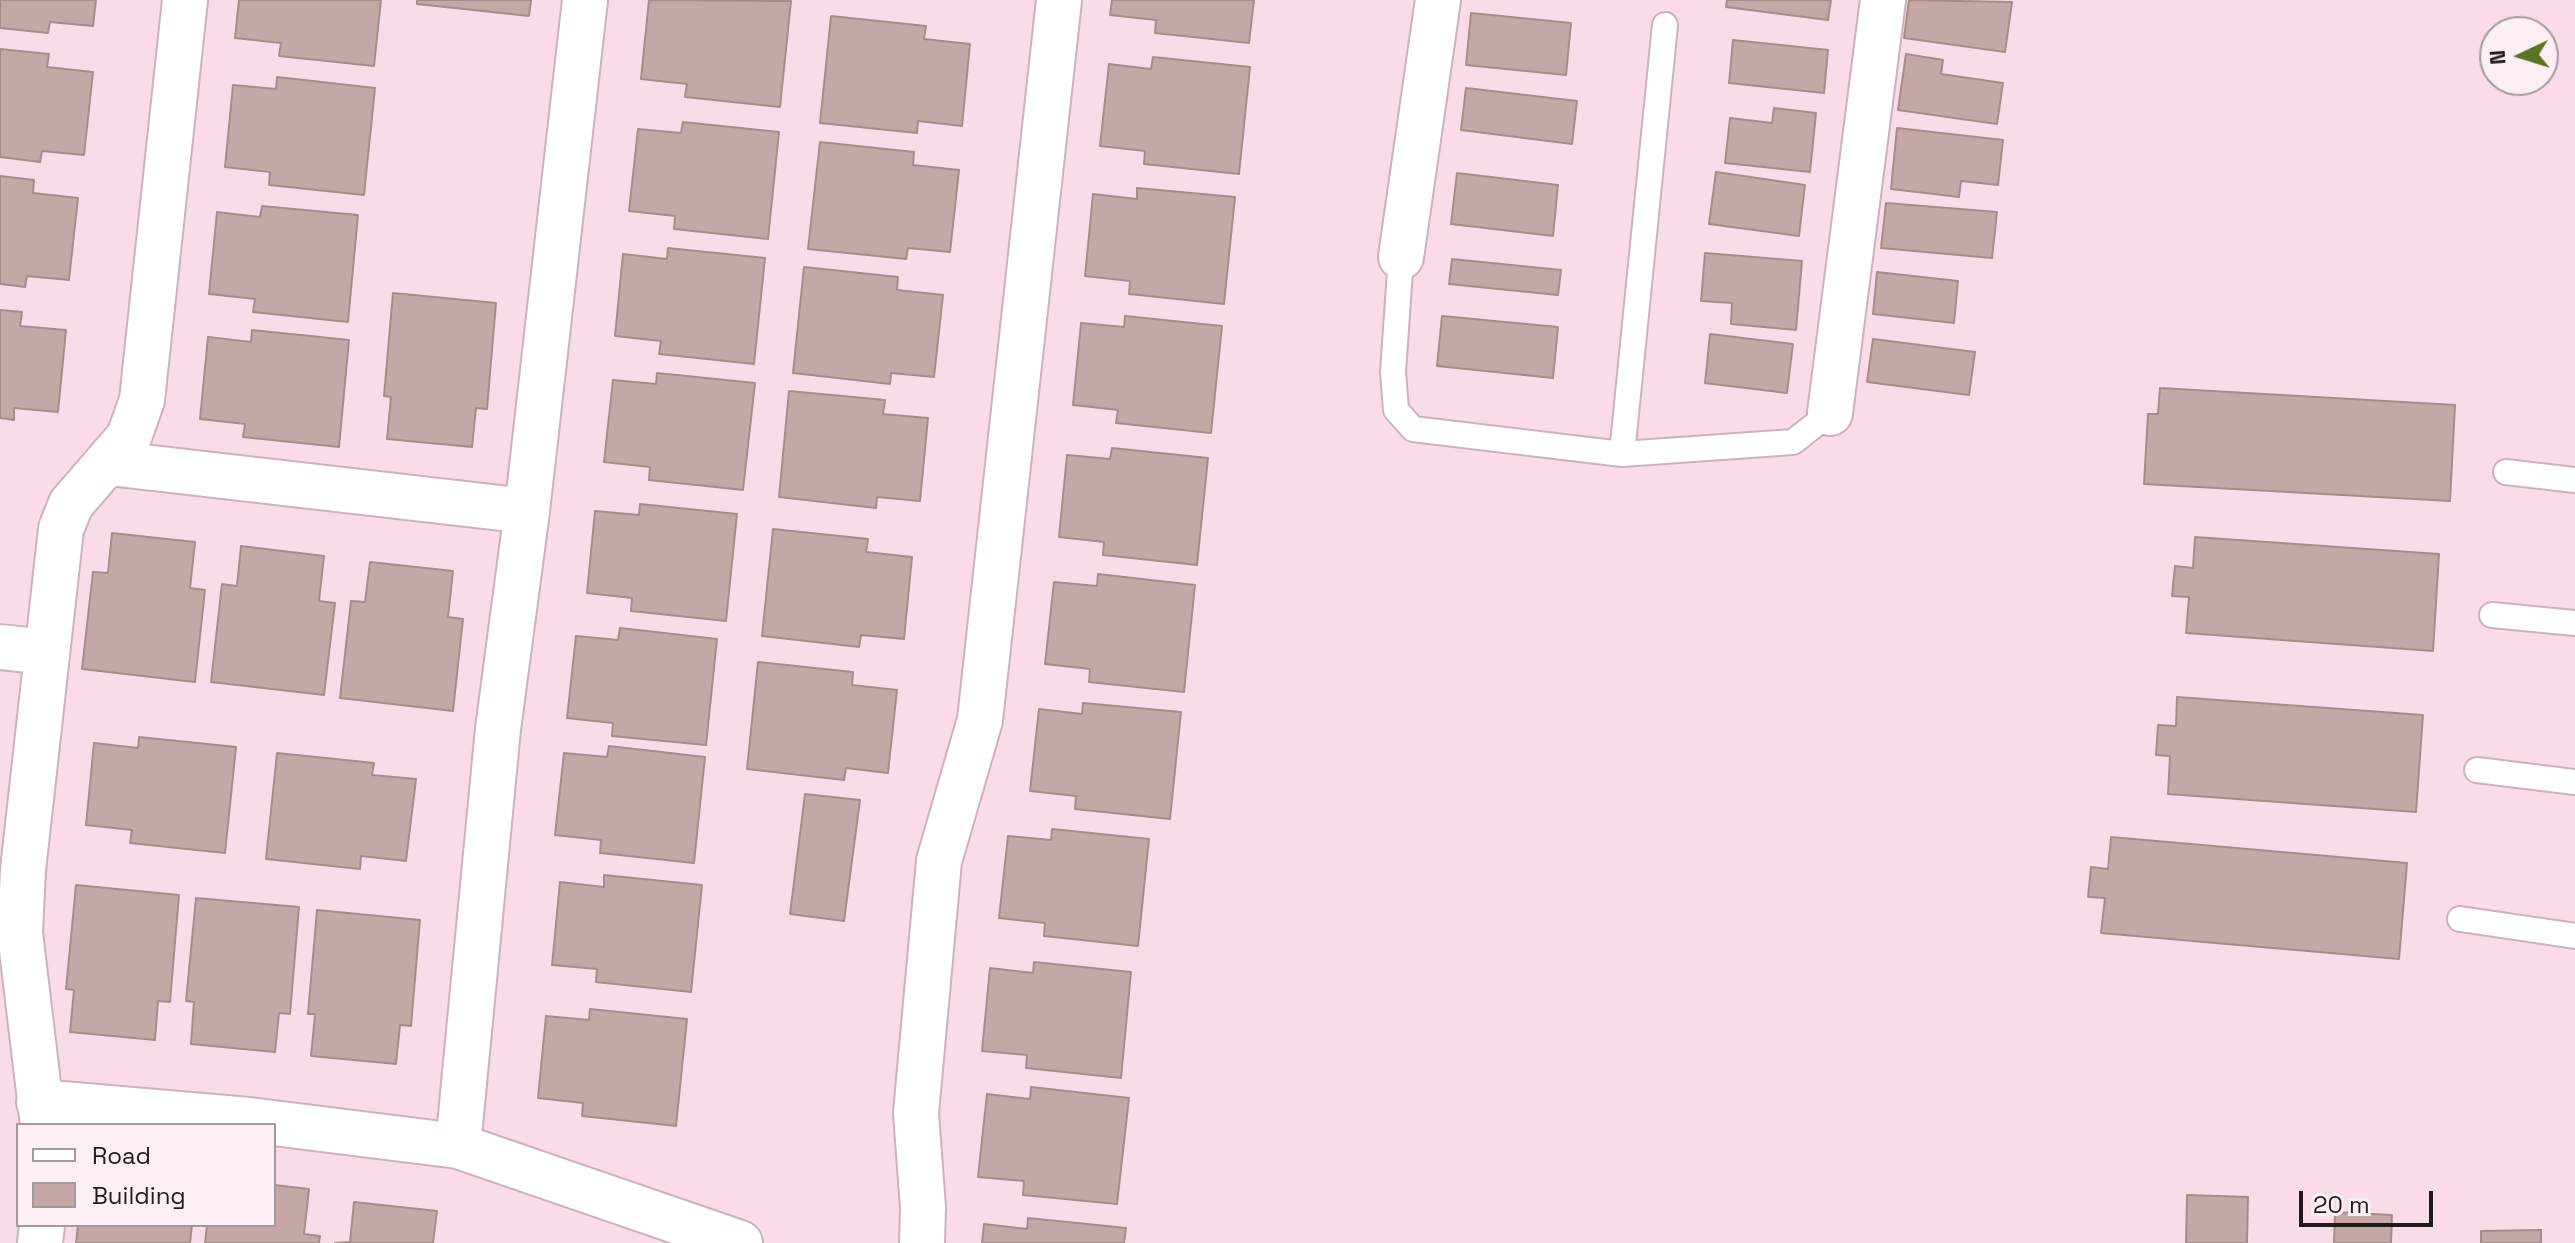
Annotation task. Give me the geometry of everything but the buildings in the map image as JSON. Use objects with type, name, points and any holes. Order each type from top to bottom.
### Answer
[{"type":"street","points":[[185,0],[142,400],[129,437],[71,504],[61,529],[23,870],[10,932],[41,1113],[273,1123]]},
{"type":"street","points":[[458,1146],[498,729],[527,511],[585,0]]},
{"type":"street","points":[[922,1243],[923,1208],[916,1113],[939,861],[980,720],[1059,0]]},
{"type":"street","points":[[1401,257],[1438,0]]},
{"type":"street","points":[[1830,413],[1883,0]]},
{"type":"street","points":[[109,463],[527,511]]},
{"type":"street","points":[[0,647],[47,652]]},
{"type":"street","points":[[276,1123],[458,1146],[740,1243]]},
{"type":"lane","points":[[1622,454],[1665,25]]},
{"type":"lane","points":[[1401,257],[1393,372],[1396,410],[1413,429],[1622,454],[1793,442],[1830,413]]},
{"type":"lane","points":[[2506,472],[2575,480]]},
{"type":"lane","points":[[2492,615],[2575,623]]},
{"type":"lane","points":[[2477,770],[2575,782]]},
{"type":"lane","points":[[2460,919],[2575,936]]}]
